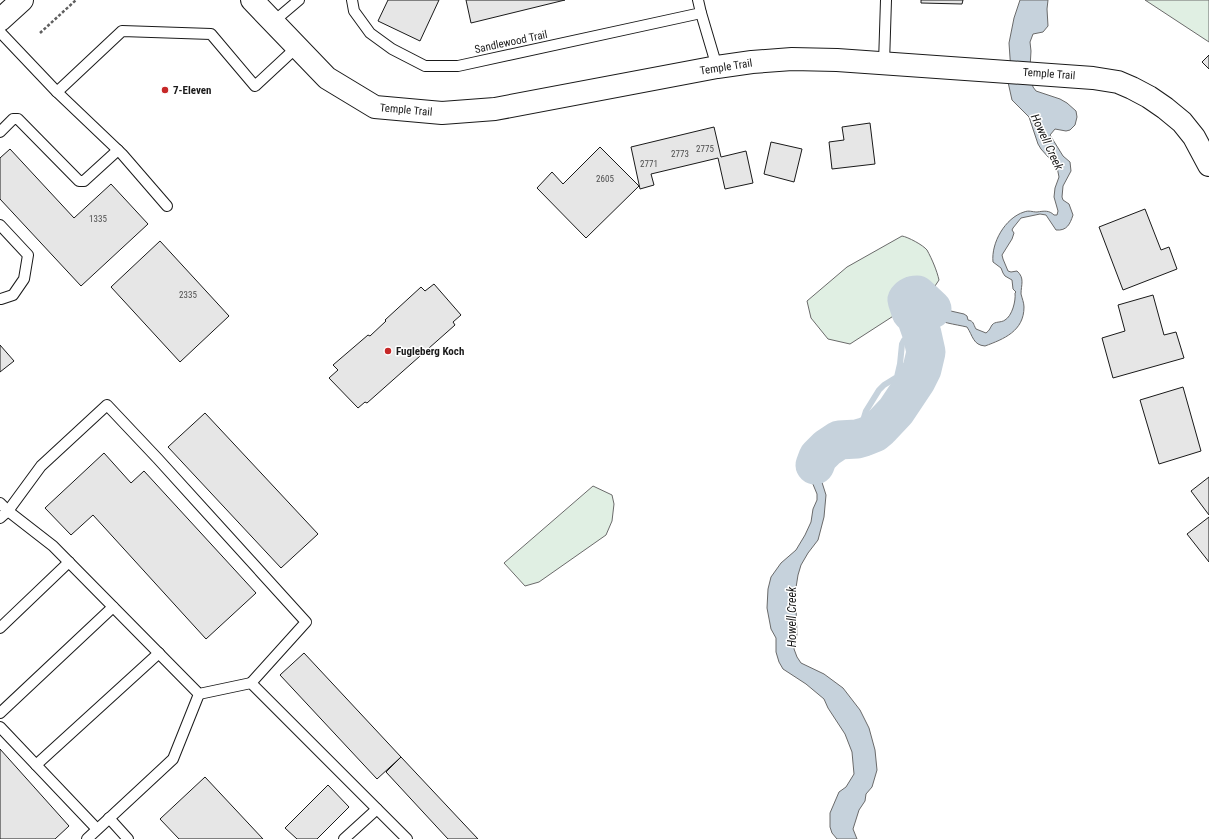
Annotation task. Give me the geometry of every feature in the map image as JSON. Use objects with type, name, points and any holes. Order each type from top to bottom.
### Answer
[{"type":"street","points":[[0,20],[22,0]]},
{"type":"street","name":"Temple Trail","points":[[252,0],[327,78],[375,107],[442,113],[495,109],[717,67],[752,62],[792,59],[837,60],[1048,74],[1118,82],[1132,88],[1165,108],[1182,122],[1194,137],[1209,165]]},
{"type":"lane","points":[[273,22],[299,0]]},
{"type":"lane","name":"Sandlewood Trail","points":[[352,0],[354,11],[370,33],[392,49],[425,66],[458,66],[701,13]]},
{"type":"lane","points":[[698,0],[717,67]]},
{"type":"lane","points":[[884,63],[886,0]]},
{"type":"lane","points":[[57,92],[122,31],[211,34],[256,86],[297,47]]},
{"type":"lane","points":[[0,32],[57,92],[118,150],[167,206]]},
{"type":"lane","points":[[0,132],[13,119],[18,119],[78,181],[84,181],[118,150]]},
{"type":"lane","points":[[0,225],[28,255],[24,279],[13,295],[0,299]]},
{"type":"lane","points":[[4,514],[41,466],[107,405],[306,622],[251,683],[199,694]]},
{"type":"lane","points":[[0,503],[4,514],[53,546],[199,694]]},
{"type":"lane","points":[[0,628],[69,562]]},
{"type":"lane","points":[[0,713],[113,607]]},
{"type":"lane","points":[[36,765],[159,653]]},
{"type":"lane","points":[[251,683],[407,839]]},
{"type":"lane","points":[[87,839],[173,759],[199,694]]},
{"type":"lane","points":[[0,727],[97,829]]},
{"type":"lane","points":[[344,839],[377,809]]},
{"type":"lane","points":[[108,818],[128,839]]},
{"type":"path","points":[[40,33],[76,0]]},
{"type":"green space","points":[[1145,0],[1209,0],[1209,42]]},
{"type":"green space","points":[[902,236],[927,250],[939,280],[935,286],[928,282],[898,290],[898,313],[850,344],[828,339],[811,318],[807,301],[847,267]]},
{"type":"green space","points":[[593,486],[612,495],[614,504],[612,521],[606,535],[539,582],[525,586],[504,563]]},
{"type":"water","points":[[1020,0],[1048,0],[1048,26],[1043,32],[1033,34],[1030,42],[1030,68],[1033,87],[1036,91],[1060,99],[1076,111],[1077,117],[1075,125],[1070,130],[1066,131],[1055,129],[1050,135],[1063,156],[1070,162],[1071,171],[1063,186],[1062,197],[1063,200],[1069,204],[1073,215],[1069,224],[1060,230],[1056,230],[1046,215],[1040,214],[1021,218],[1013,228],[1012,230],[1014,233],[1012,239],[1002,255],[1008,271],[1017,271],[1021,276],[1021,294],[1024,307],[1023,315],[1021,322],[1012,333],[985,346],[978,344],[974,340],[967,327],[934,318],[930,316],[923,307],[913,301],[911,304],[917,312],[917,317],[915,318],[911,315],[907,319],[899,309],[899,289],[901,282],[904,279],[909,278],[921,279],[932,284],[938,291],[935,294],[935,304],[942,309],[964,314],[967,316],[968,320],[972,322],[976,329],[986,333],[993,324],[1003,321],[1010,315],[1015,300],[1016,292],[1013,289],[1012,280],[1005,276],[1001,268],[993,262],[994,247],[1005,225],[1017,215],[1026,211],[1046,211],[1057,215],[1058,211],[1054,197],[1055,188],[1059,177],[1057,167],[1038,144],[1029,117],[1012,100],[1008,82],[1011,72],[1009,43],[1014,18]]},
{"type":"water","points":[[846,431],[850,431],[857,441],[842,447],[824,457],[820,461],[819,473],[826,495],[824,517],[818,540],[801,565],[798,575],[794,600],[796,608],[797,634],[794,649],[801,663],[824,674],[843,688],[860,710],[869,728],[875,750],[877,770],[872,787],[866,794],[865,801],[859,810],[853,829],[857,839],[837,839],[832,833],[830,827],[830,813],[839,792],[846,787],[854,774],[852,752],[845,734],[828,708],[824,699],[806,684],[783,669],[776,652],[776,638],[771,629],[767,608],[768,589],[771,577],[781,563],[796,550],[811,522],[813,509],[817,500],[817,494],[810,477],[809,463],[812,457],[832,437]]},
{"type":"building","points":[[388,0],[439,0],[420,41],[378,21]]},
{"type":"building","points":[[466,0],[565,0],[471,23]]},
{"type":"building","points":[[921,0],[963,0],[962,4],[921,3]]},
{"type":"building","points":[[1209,55],[1209,69],[1202,62]]},
{"type":"building","points":[[870,123],[875,164],[832,169],[829,142],[844,140],[842,127]]},
{"type":"building","points":[[714,127],[721,157],[746,151],[753,183],[725,189],[718,158],[651,174],[654,185],[640,189],[631,147]]},
{"type":"building","points":[[771,142],[802,149],[794,182],[764,174]]},
{"type":"building","points":[[600,147],[639,186],[586,238],[537,188],[552,172],[563,184]]},
{"type":"building","points":[[10,149],[74,218],[111,184],[148,224],[81,286],[0,199],[0,158]]},
{"type":"building","points":[[1145,209],[1161,250],[1169,247],[1177,269],[1123,290],[1099,227]]},
{"type":"building","points":[[160,241],[229,316],[180,362],[111,287]]},
{"type":"building","name":"Fugleberg Koch","points":[[434,284],[461,315],[453,322],[455,325],[367,403],[365,402],[358,408],[329,378],[338,370],[333,365],[368,335],[370,336],[421,287],[425,291]]},
{"type":"building","points":[[1153,295],[1164,335],[1176,332],[1184,358],[1113,378],[1102,338],[1125,331],[1118,305]]},
{"type":"building","points":[[0,345],[14,361],[0,372]]},
{"type":"building","points":[[1183,387],[1201,451],[1159,464],[1140,400]]},
{"type":"building","points":[[205,413],[318,534],[281,568],[168,447]]},
{"type":"building","points":[[104,453],[131,483],[144,471],[256,593],[206,639],[93,515],[71,535],[45,508]]},
{"type":"building","points":[[1209,477],[1209,515],[1191,491]]},
{"type":"building","points":[[1209,517],[1209,562],[1187,534]]},
{"type":"building","points":[[304,653],[401,757],[377,779],[280,675]]},
{"type":"building","points":[[0,749],[69,826],[55,839],[0,839]]},
{"type":"building","points":[[401,757],[478,839],[448,839],[386,772]]},
{"type":"building","points":[[205,777],[263,839],[179,839],[160,819]]},
{"type":"building","points":[[328,785],[349,807],[317,839],[297,839],[285,828]]},
{"type":"waterway","name":"Howell Creek","points":[[815,465],[818,457],[827,448],[839,440],[857,439],[874,433],[896,411],[916,381],[922,369],[926,352],[916,317],[911,312],[907,300],[911,296],[917,295],[932,309]]},
{"type":"waterway","points":[[844,435],[858,430],[862,424],[866,411],[879,390],[897,377],[902,344],[904,340],[908,340],[910,336],[909,322],[911,312]]},
{"type":"place","name":"7-Eleven","points":[[165,90]]},
{"type":"place","name":"Fugleberg Koch","points":[[388,351]]}]
